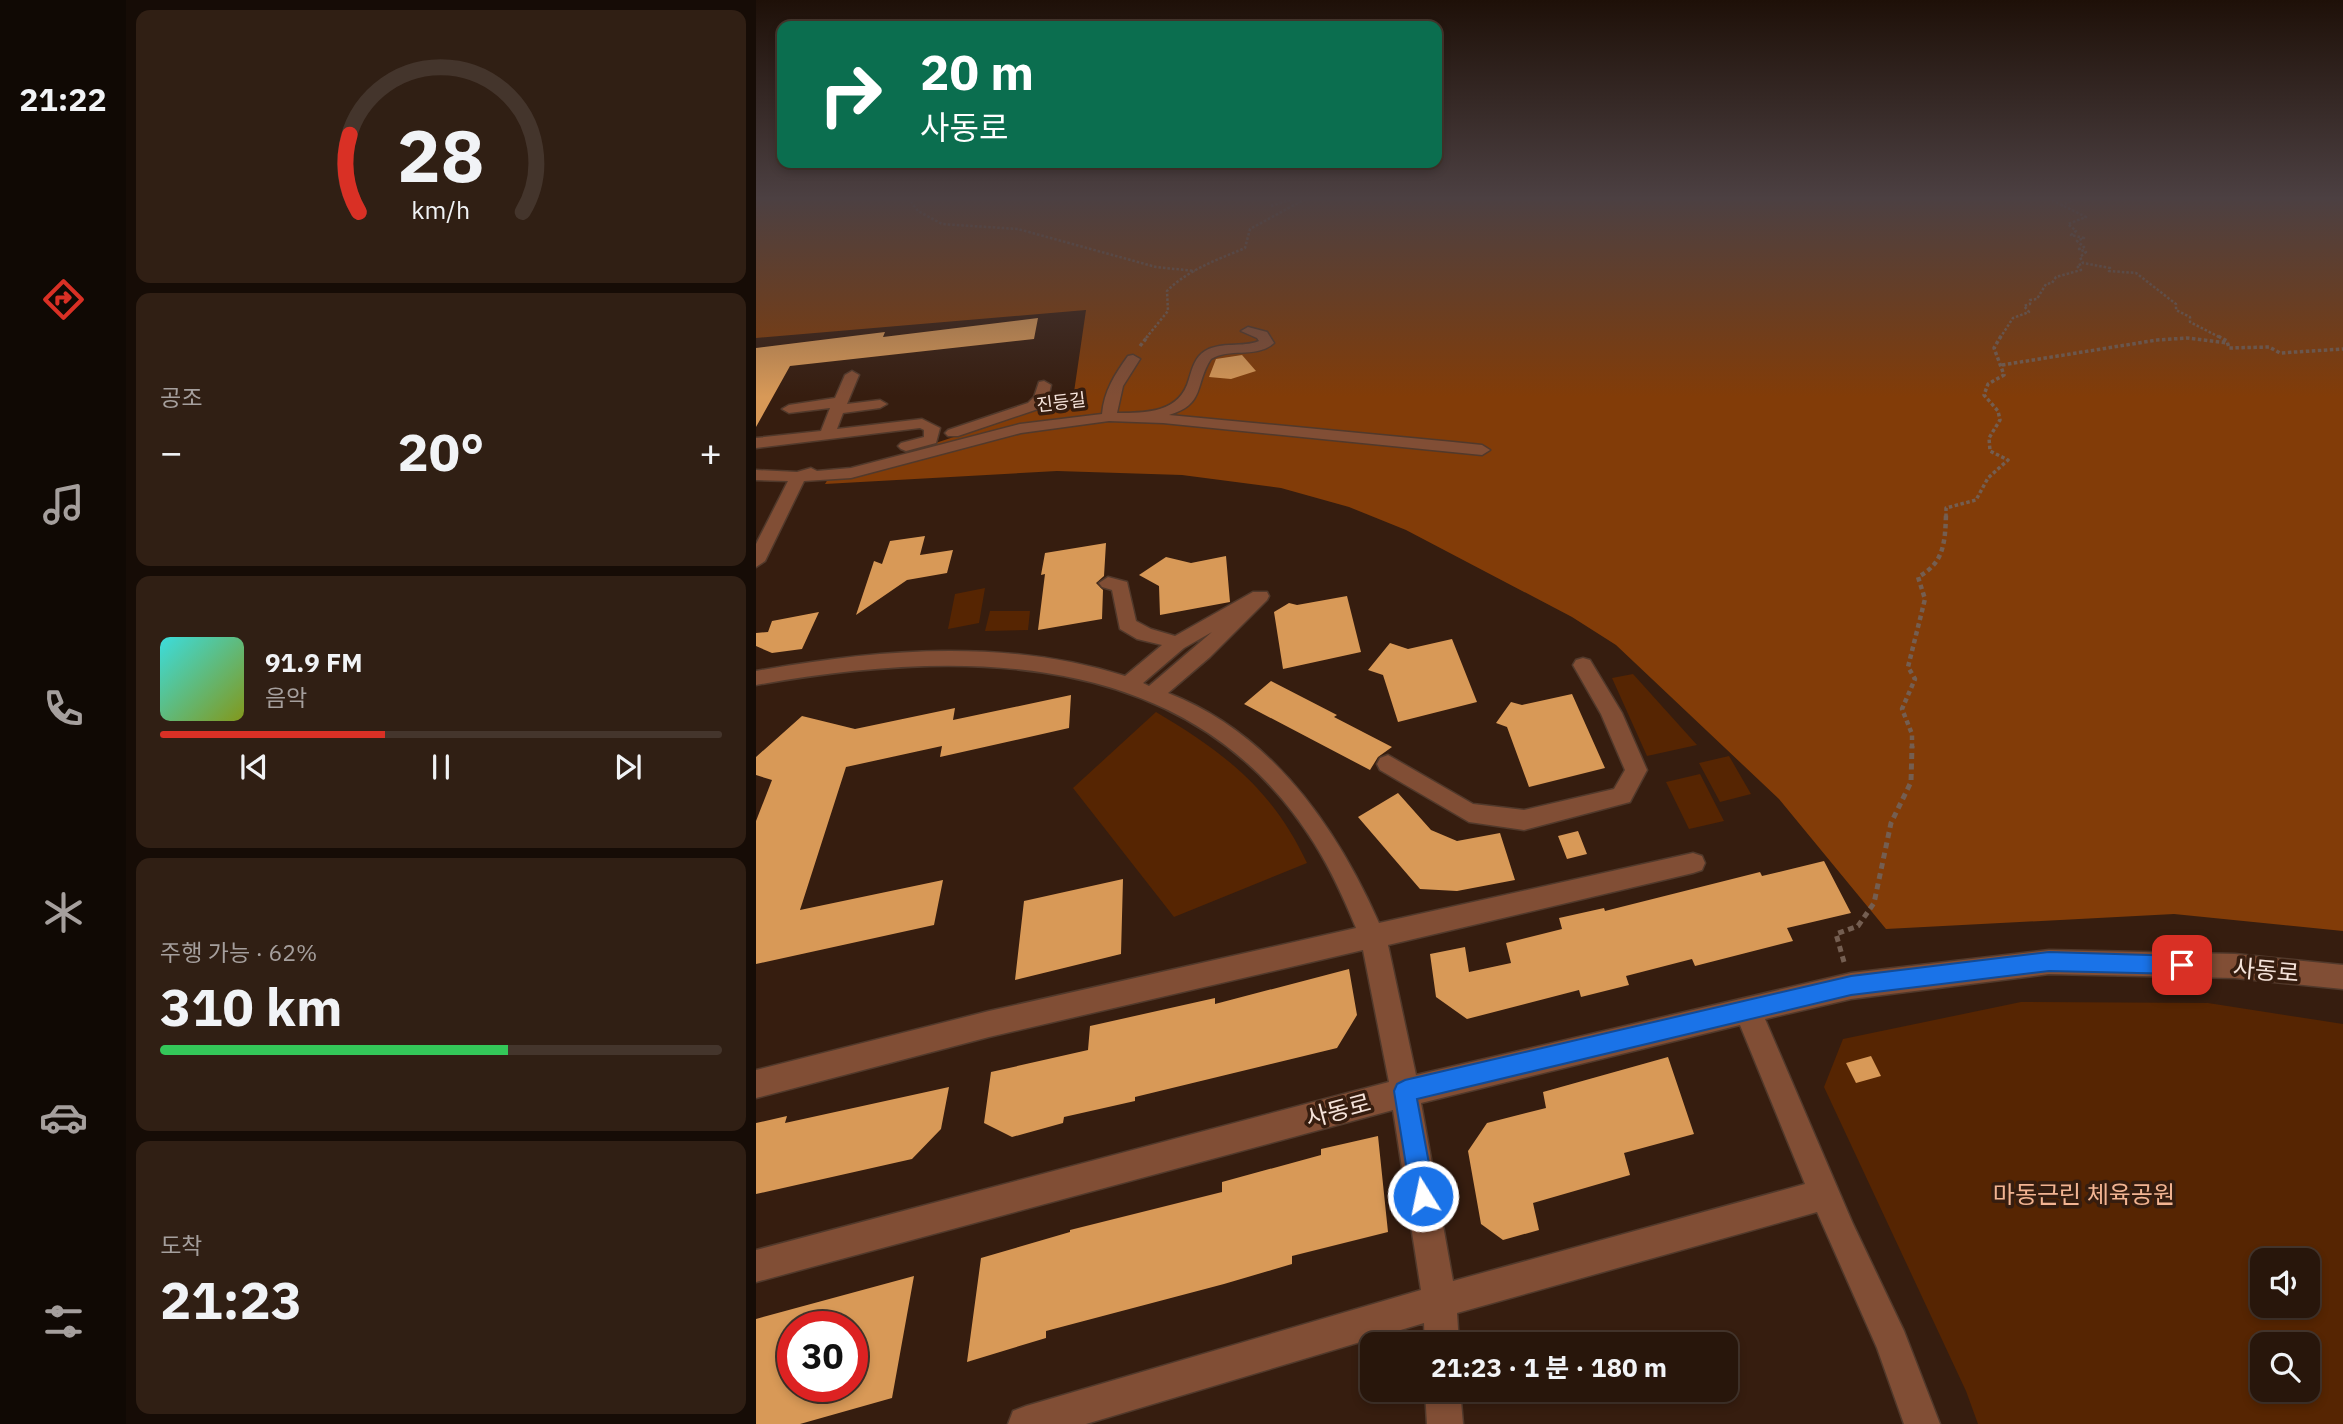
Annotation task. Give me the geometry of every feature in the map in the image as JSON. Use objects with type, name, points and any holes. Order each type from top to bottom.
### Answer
[{"type":"street","points":[[1151,416],[1184,404],[1192,393],[1201,362],[1212,352],[1258,348],[1267,343],[1262,335],[1248,331]]},
{"type":"street","name":"진등길","points":[[798,477],[851,473],[1020,429],[1109,417],[1109,400],[1116,382],[1133,359]]},
{"type":"street","points":[[827,434],[852,375]]},
{"type":"street","points":[[756,475],[798,477],[931,440],[1033,406],[1041,399],[1044,384]]},
{"type":"street","points":[[789,408],[880,404]]},
{"type":"street","points":[[1109,417],[1151,416],[1211,425],[1379,438],[1482,450]]},
{"type":"street","points":[[756,443],[922,423],[932,428],[931,440]]},
{"type":"street","points":[[756,561],[798,477]]},
{"type":"street","points":[[1108,583],[1121,586],[1127,624],[1144,634],[1177,643]]},
{"type":"street","points":[[1127,686],[1177,643],[1261,596],[1203,652],[1153,694]]},
{"type":"street","points":[[756,678],[845,663],[937,659],[1060,666],[1153,694],[1244,746],[1287,787],[1319,830],[1347,878],[1372,935],[1405,1091],[1440,1301],[1441,1332]]},
{"type":"street","points":[[1388,764],[1469,813],[1524,820],[1622,796],[1636,770],[1611,713],[1583,666]]},
{"type":"street","points":[[756,1084],[989,1024],[1693,863]]},
{"type":"street","name":"사동로","points":[[756,1266],[1405,1091],[1851,986],[2049,962],[2235,966],[2343,977]]},
{"type":"street","points":[[1747,1009],[1892,1343],[1922,1424]]},
{"type":"street","points":[[1026,1424],[1440,1301],[1826,1194]]},
{"type":"street","points":[[1444,1402],[1445,1424]]},
{"type":"path","points":[[1148,264],[1195,271]]},
{"type":"path","points":[[1133,359],[1142,342],[1168,311],[1167,291],[1209,264]]},
{"type":"path","points":[[1851,986],[1836,934],[1858,926],[1874,903],[1881,883],[1891,823],[1910,782],[1912,734],[1902,709],[1915,679],[1908,667],[1925,599],[1919,577],[1933,571],[1945,552],[1946,508],[1976,500],[1988,478],[2008,460],[1990,451],[1989,438],[2000,420],[1998,411],[1984,395],[1988,384],[2004,375],[1994,348],[2013,318],[2029,312],[2024,306],[2037,299],[2046,284],[2052,283],[2056,277],[2063,274],[2081,270],[2077,266],[2080,264]]},
{"type":"path","points":[[2091,264],[2110,268],[2109,271],[2136,273],[2176,304],[2176,310],[2190,317],[2190,322],[2229,343]]},
{"type":"path","points":[[2002,365],[2157,340],[2187,338],[2229,343]]},
{"type":"path","points":[[2229,343],[2229,348],[2270,347],[2280,353],[2343,349]]},
{"type":"green space","points":[[985,588],[979,623],[948,629],[955,594]]},
{"type":"green space","points":[[990,611],[1030,611],[1028,630],[985,631]]},
{"type":"green space","points":[[1633,674],[1697,745],[1647,756],[1612,678]]},
{"type":"green space","points":[[1156,712],[1204,742],[1244,775],[1278,814],[1307,863],[1174,917],[1073,788]]},
{"type":"green space","points":[[1729,756],[1751,794],[1720,802],[1699,763]]},
{"type":"green space","points":[[1700,774],[1724,821],[1689,829],[1666,782]]},
{"type":"green space","name":"마동근린 체육공원","points":[[2021,1002],[2208,1003],[2343,1024],[2343,1424],[1978,1424],[1966,1391],[1824,1087],[1843,1039]]},
{"type":"shaded area","points":[[756,264],[2343,264],[2343,931],[2174,914],[1886,929],[1779,799],[1616,645],[1572,617],[1406,530],[1349,507],[1281,488],[1182,475],[1057,471],[825,484],[828,479],[1049,405],[1053,397],[1074,392],[1086,310],[756,338]]},
{"type":"building","points":[[1038,318],[1034,339],[790,366],[756,427],[756,348],[885,332],[883,337]]},
{"type":"building","points":[[1242,355],[1256,371],[1231,379],[1209,377],[1216,359]]},
{"type":"building","points":[[925,536],[920,555],[953,550],[947,573],[907,580],[856,615],[874,561],[882,564],[890,541]]},
{"type":"building","points":[[1106,543],[1104,576],[1096,583],[1103,590],[1102,619],[1038,630],[1045,553]]},
{"type":"building","points":[[1226,556],[1230,602],[1160,615],[1159,586],[1139,575],[1166,557],[1191,563]]},
{"type":"building","points":[[1347,596],[1361,652],[1283,669],[1274,612],[1289,603],[1297,605]]},
{"type":"building","points":[[819,612],[802,649],[772,653],[756,646],[756,633],[768,632],[772,621]]},
{"type":"building","points":[[1452,639],[1477,702],[1398,722],[1383,675],[1368,670],[1390,643],[1408,649]]},
{"type":"building","points":[[1271,681],[1392,747],[1378,757],[1370,770],[1244,704]]},
{"type":"building","points":[[1572,694],[1605,768],[1529,787],[1507,727],[1496,723],[1511,702],[1522,705]]},
{"type":"building","points":[[1071,695],[1069,728],[940,757],[942,746],[846,767],[800,910],[943,880],[934,925],[756,964],[756,821],[772,780],[756,775],[756,757],[802,716],[855,729],[955,708],[953,720]]},
{"type":"building","points":[[1398,793],[1431,830],[1457,841],[1500,833],[1515,880],[1457,891],[1420,889],[1358,817]]},
{"type":"building","points":[[1578,831],[1587,854],[1567,859],[1558,836]]},
{"type":"building","points":[[1824,861],[1851,913],[1787,928],[1793,941],[1695,966],[1692,959],[1626,976],[1629,985],[1581,997],[1579,990],[1467,1019],[1436,997],[1430,954],[1465,947],[1469,972],[1511,963],[1506,943],[1562,929],[1559,918],[1604,908],[1605,911],[1760,872],[1762,876]]},
{"type":"building","points":[[1123,879],[1121,954],[1015,980],[1024,901]]},
{"type":"building","points":[[1349,969],[1357,1015],[1337,1048],[1135,1097],[1135,1101],[1064,1117],[1063,1123],[1012,1137],[984,1123],[991,1072],[1088,1050],[1090,1026],[1215,998],[1215,1004]]},
{"type":"building","points":[[1871,1056],[1881,1076],[1856,1083],[1846,1063]]},
{"type":"building","points":[[1668,1057],[1694,1134],[1624,1153],[1630,1175],[1533,1203],[1539,1230],[1503,1240],[1481,1224],[1468,1151],[1487,1123],[1546,1108],[1543,1092]]},
{"type":"building","points":[[949,1087],[941,1129],[912,1159],[756,1194],[756,1123],[787,1116],[785,1123]]},
{"type":"building","points":[[1378,1136],[1388,1232],[1292,1256],[1292,1264],[1224,1284],[1046,1331],[1046,1338],[967,1362],[981,1258],[1070,1230],[1222,1192],[1222,1182],[1321,1155],[1321,1149]]},
{"type":"building","points":[[914,1276],[892,1398],[800,1424],[756,1424],[756,1319],[777,1313],[777,1402],[868,1402],[868,1311],[785,1311]]},
{"type":"route","points":[[1423,1196],[1405,1091],[1851,986],[2049,962],[2182,965]]}]
